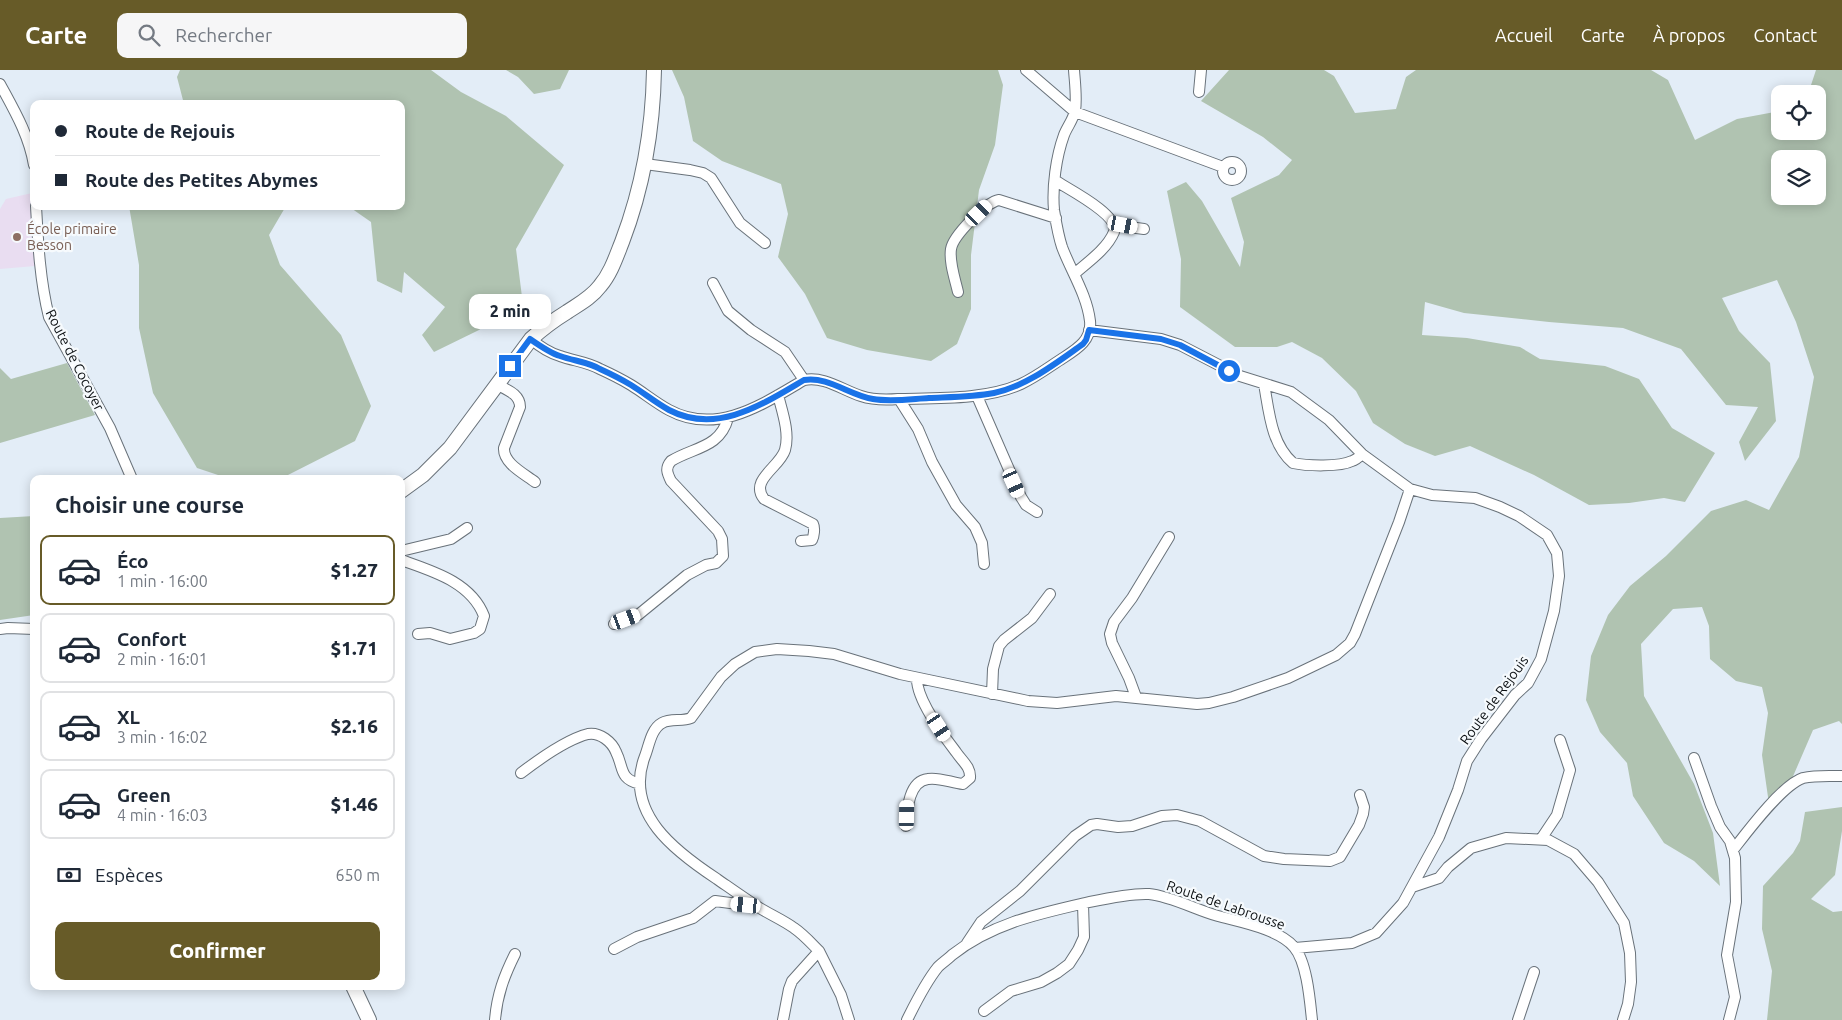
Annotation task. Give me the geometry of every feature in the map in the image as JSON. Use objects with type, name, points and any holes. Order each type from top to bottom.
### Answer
[{"type":"main road","points":[[405,488],[423,475],[450,448],[530,339],[545,326],[585,301],[601,286],[611,270],[634,211],[645,164],[652,109],[654,70]]},
{"type":"main road","points":[[355,990],[369,1020]]},
{"type":"street","points":[[1026,70],[1075,112],[1223,168]]},
{"type":"street","points":[[530,339],[559,356],[598,367],[678,414],[703,420],[728,418],[767,402],[804,380],[821,380],[871,398],[899,399],[977,396],[996,393],[1031,379],[1083,344],[1086,340],[1090,323],[1088,312],[1061,244],[1054,197],[1060,152],[1065,133],[1075,112],[1074,70]]},
{"type":"street","points":[[1199,92],[1201,70]]},
{"type":"street","points":[[0,84],[23,127],[30,144]]},
{"type":"street","points":[[645,164],[690,170],[703,173],[711,178],[740,223],[765,243]]},
{"type":"street","points":[[1056,181],[1094,204],[1110,218],[1114,225],[1114,231],[1096,255],[1074,274]]},
{"type":"street","points":[[958,292],[951,252],[952,244],[969,223],[990,203],[999,200],[1056,218]]},
{"type":"street","name":"Route de Cocoyer","points":[[36,210],[38,242],[49,317],[110,428],[130,475]]},
{"type":"street","points":[[1114,225],[1144,229]]},
{"type":"street","points":[[713,283],[728,311],[784,352],[804,380]]},
{"type":"street","name":"Route de Rejouis","points":[[1089,330],[1161,339],[1180,345],[1240,376],[1291,392],[1329,420],[1362,454],[1410,490],[1432,495],[1475,498],[1500,507],[1519,516],[1547,535],[1556,553],[1559,576],[1552,619],[1541,659],[1528,683],[1515,695],[1481,739],[1467,761],[1458,790],[1439,837],[1403,903],[1376,933],[1352,943],[1296,948]]},
{"type":"street","points":[[496,384],[518,397],[520,402],[520,407],[503,454],[506,460],[534,482]]},
{"type":"street","points":[[1264,384],[1277,441],[1283,452],[1293,463],[1345,464],[1362,454]]},
{"type":"street","points":[[778,395],[785,426],[786,449],[783,456],[763,479],[759,486],[760,494],[764,499],[813,524],[812,540],[801,541]]},
{"type":"street","points":[[977,396],[1020,497],[1026,505],[1037,512]]},
{"type":"street","points":[[899,399],[918,429],[932,462],[956,505],[975,527],[982,543],[984,564]]},
{"type":"street","points":[[614,624],[638,615],[687,575],[706,565],[716,563],[723,556],[722,539],[718,531],[671,481],[667,472],[667,465],[671,461],[706,446],[718,438],[726,428],[728,418]]},
{"type":"street","points":[[849,1020],[841,995],[819,951],[794,928],[688,860],[667,842],[647,810],[640,784],[641,766],[654,731],[660,724],[669,720],[691,718],[721,677],[735,664],[755,652],[777,649],[834,654],[917,678],[1028,701],[1057,703],[1116,696],[1197,704],[1209,703],[1252,691],[1288,678],[1336,655],[1350,643],[1410,490]]},
{"type":"street","points":[[405,550],[451,539],[467,528]]},
{"type":"street","points":[[1136,697],[1112,643],[1110,634],[1114,622],[1132,598],[1169,537]]},
{"type":"street","points":[[405,561],[439,574],[460,586],[481,608],[484,616],[480,630],[474,633],[450,639],[430,633],[418,634]]},
{"type":"street","points":[[992,694],[992,669],[999,646],[1032,618],[1050,594]]},
{"type":"street","points":[[0,630],[8,628],[30,629]]},
{"type":"street","points":[[906,826],[907,805],[913,791],[921,781],[928,778],[963,784],[970,778],[971,772],[956,753],[925,705],[919,691],[917,678]]},
{"type":"street","points":[[521,774],[543,756],[589,734],[603,737],[610,742],[617,754],[625,777],[629,781],[640,784]]},
{"type":"street","points":[[1541,838],[1557,815],[1570,770],[1560,740]]},
{"type":"street","points":[[1694,758],[1717,820],[1733,850],[1735,858],[1736,902],[1727,954],[1735,998],[1729,1020]]},
{"type":"street","points":[[1733,850],[1771,805],[1794,783],[1810,777],[1842,776]]},
{"type":"street","points":[[966,944],[981,922],[1020,891],[1075,836],[1090,825],[1132,826],[1162,816],[1177,816],[1200,821],[1264,856],[1330,861],[1340,858],[1359,825],[1364,807],[1360,795]]},
{"type":"street","points":[[1412,887],[1439,878],[1471,848],[1506,838],[1541,838],[1560,846],[1581,860],[1598,882],[1624,923],[1630,953],[1631,982],[1628,1004],[1623,1020]]},
{"type":"street","name":"Route de Labrousse","points":[[907,1020],[919,996],[938,967],[966,944],[1000,926],[1036,914],[1083,904],[1148,894],[1160,896],[1206,913],[1262,929],[1281,937],[1296,948],[1302,962],[1312,1020]]},
{"type":"street","points":[[614,949],[637,936],[693,918],[715,901],[757,906]]},
{"type":"street","points":[[984,1010],[1011,991],[1041,982],[1069,964],[1084,937],[1083,904]]},
{"type":"street","points":[[783,1020],[792,981],[819,951]]},
{"type":"street","points":[[495,1020],[498,993],[515,954]]},
{"type":"street","points":[[1518,1020],[1534,972]]},
{"type":"shaded area","name":"École primaire Besson","points":[[30,193],[30,210],[33,210],[35,266],[0,269],[0,209],[6,199]]},
{"type":"green space","points":[[180,70],[431,70],[461,92],[506,116],[564,165],[516,249],[522,297],[479,330],[434,352],[422,335],[445,307],[404,272],[402,293],[377,281],[371,222],[354,210],[405,210],[405,100],[183,100],[177,77]]},
{"type":"green space","points":[[506,70],[569,70],[560,89],[534,94],[518,77]]},
{"type":"green space","points":[[672,70],[998,70],[1003,85],[995,145],[979,190],[971,255],[971,309],[957,344],[931,361],[867,350],[827,338],[805,294],[778,257],[788,214],[781,184],[722,161],[693,141],[684,97]]},
{"type":"green space","points":[[1229,70],[1324,70],[1334,76],[1355,113],[1396,109],[1406,77],[1416,70],[1651,70],[1668,80],[1695,140],[1737,119],[1771,113],[1771,140],[1826,140],[1826,85],[1811,85],[1816,70],[1842,70],[1842,724],[1839,721],[1813,730],[1791,781],[1769,804],[1762,755],[1768,713],[1762,687],[1736,681],[1710,659],[1709,626],[1702,607],[1673,609],[1641,644],[1644,696],[1694,784],[1713,833],[1720,886],[1694,861],[1664,843],[1633,796],[1627,763],[1600,732],[1586,700],[1591,656],[1608,615],[1630,586],[1666,556],[1711,511],[1746,500],[1769,510],[1799,457],[1814,377],[1796,322],[1777,280],[1722,298],[1739,331],[1770,363],[1776,421],[1745,461],[1739,442],[1758,407],[1726,405],[1681,349],[1623,328],[1464,313],[1425,302],[1422,335],[1467,338],[1520,347],[1540,359],[1605,366],[1639,379],[1672,428],[1715,453],[1685,502],[1664,498],[1629,503],[1589,505],[1534,475],[1470,446],[1435,456],[1405,444],[1373,423],[1356,391],[1322,358],[1292,342],[1277,347],[1235,347],[1180,307],[1181,259],[1167,191],[1186,182],[1202,201],[1240,267],[1244,242],[1231,198],[1279,175],[1292,160],[1263,137],[1201,101]]},
{"type":"green space","points":[[130,210],[284,210],[269,235],[280,265],[341,335],[371,406],[355,441],[288,475],[218,475],[197,468],[153,393],[139,328],[139,265]]},
{"type":"green space","points":[[67,363],[95,415],[0,443],[0,368],[11,379]]},
{"type":"green space","points":[[30,516],[30,616],[0,620],[0,518]]},
{"type":"green space","points":[[1842,807],[1842,831],[1835,875],[1811,899],[1833,912],[1842,911],[1842,1020],[1767,1020],[1772,971],[1762,929],[1763,886],[1793,853],[1800,841],[1805,812]]},
{"type":"place","name":"École primaire Besson","points":[[17,237]]},
{"type":"route","points":[[510,366],[530,339],[559,356],[598,367],[678,414],[703,420],[728,418],[739,414],[767,402],[804,380],[809,379],[821,380],[863,397],[882,400],[977,396],[996,393],[1031,379],[1050,367],[1083,344],[1089,330],[1161,339],[1180,345],[1229,371]]}]
